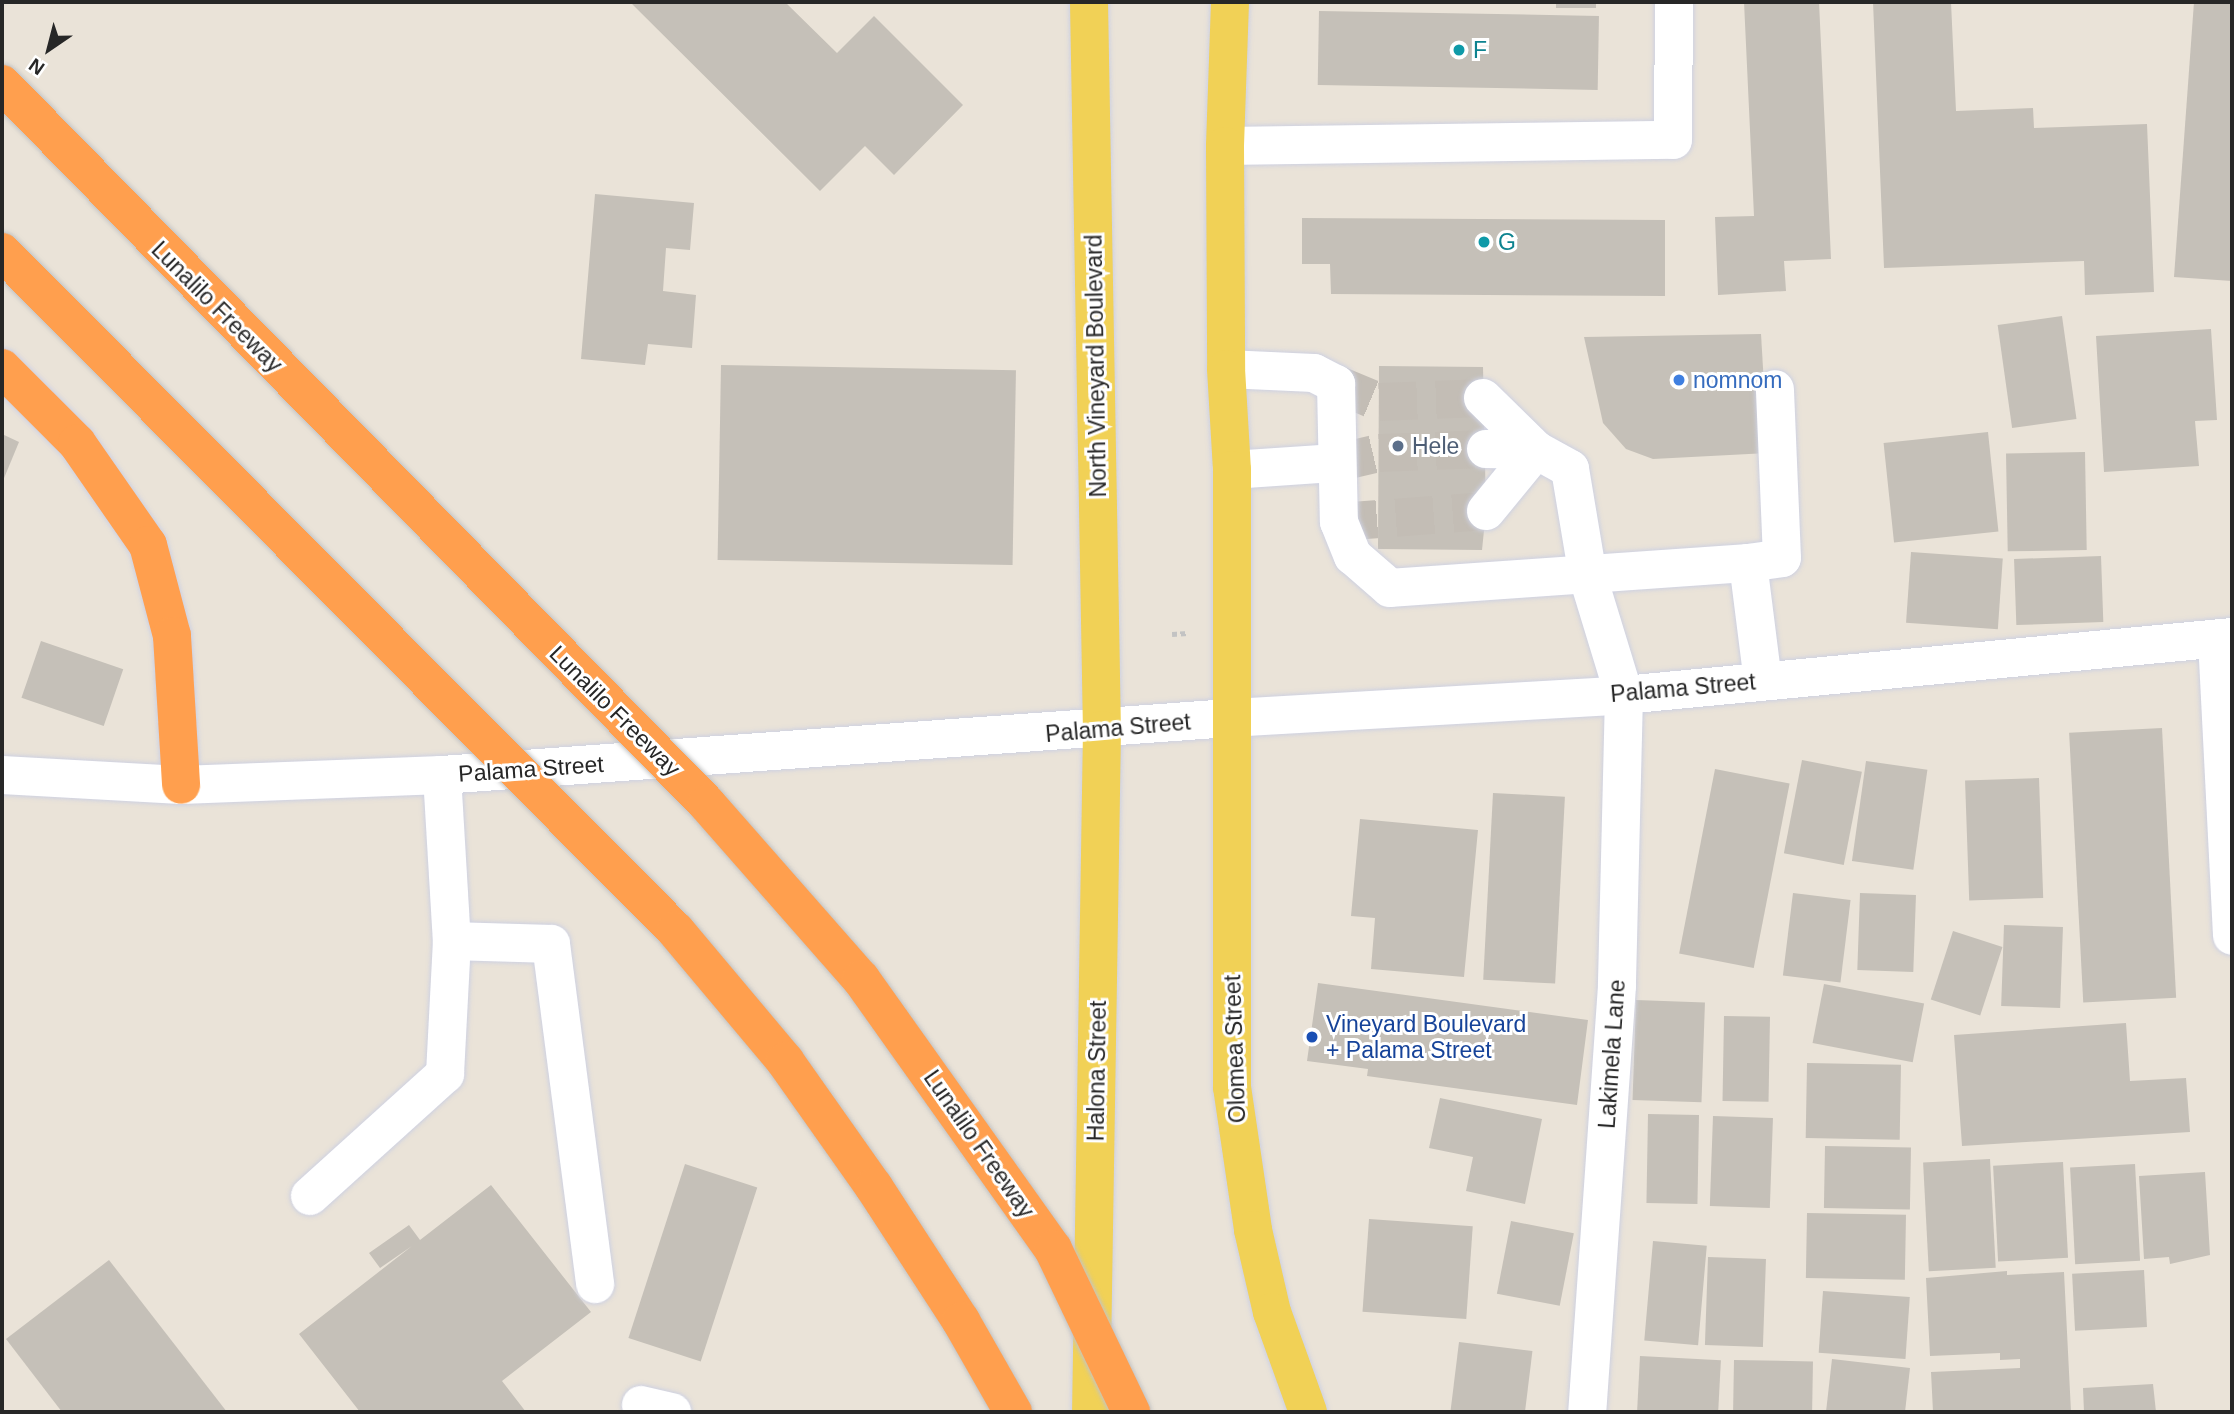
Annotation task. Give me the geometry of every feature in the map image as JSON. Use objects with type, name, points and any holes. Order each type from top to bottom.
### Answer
[{"type":"highway","name":"Lunalilo Freeway","points":[[2,85],[707,804],[861,979],[1053,1249],[1131,1412]]},
{"type":"highway","points":[[2,253],[676,931],[785,1061],[867,1176],[961,1321],[1013,1412]]},
{"type":"highway","points":[[2,368],[76,443],[148,545],[172,636],[181,785]]},
{"type":"main road","name":"North Vineyard Boulevard","points":[[1089,2],[1102,730]]},
{"type":"main road","points":[[1230,2],[1225,146],[1226,369],[1232,470],[1230,718]]},
{"type":"main road","name":"Olomea Street","points":[[1230,718],[1232,1087],[1253,1230],[1266,1289],[1308,1412]]},
{"type":"main road","name":"Halona Street","points":[[1091,1412],[1102,730]]},
{"type":"street","points":[[1225,146],[1673,140],[1674,2]]},
{"type":"street","points":[[1226,369],[1314,373],[1336,384],[1339,522],[1353,556],[1390,588],[1588,577],[1782,558],[1775,389]]},
{"type":"street","points":[[1483,398],[1536,450]]},
{"type":"street","points":[[1486,449],[1536,450]]},
{"type":"street","points":[[1486,512],[1536,450]]},
{"type":"street","name":"Lakimela Lane","points":[[1536,450],[1570,469],[1588,577],[1624,695],[1617,986],[1587,1412]]},
{"type":"street","points":[[1232,470],[1336,463]]},
{"type":"street","points":[[1748,563],[1763,681]]},
{"type":"street","name":"Palama Street","points":[[2,775],[181,785],[442,775],[1102,730],[1230,718],[1624,695],[2225,638]]},
{"type":"street","points":[[2225,638],[2232,936]]},
{"type":"street","points":[[310,1196],[445,1074],[452,941],[442,775]]},
{"type":"street","points":[[452,941],[551,944],[595,1284]]},
{"type":"building","points":[[630,2],[785,2],[837,53],[874,16],[963,105],[894,175],[865,146],[820,191]]},
{"type":"building","points":[[1556,2],[1596,2],[1596,8],[1556,8]]},
{"type":"building","points":[[1744,2],[1819,2],[1831,259],[1784,261],[1786,291],[1718,295],[1715,217],[1754,216]]},
{"type":"building","points":[[1873,2],[1951,2],[1956,111],[2033,108],[2034,128],[2147,124],[2154,292],[2085,295],[2084,261],[1884,268]]},
{"type":"building","points":[[2194,2],[2232,2],[2232,281],[2174,277]]},
{"type":"building","name":"F","points":[[1319,11],[1599,16],[1598,90],[1318,85]]},
{"type":"building","points":[[595,194],[694,203],[690,250],[666,248],[663,291],[696,295],[692,348],[648,344],[645,365],[581,359]]},
{"type":"building","name":"G","points":[[1302,218],[1665,220],[1665,296],[1331,294],[1330,264],[1302,264]]},
{"type":"building","points":[[2062,316],[2076,419],[2012,428],[1998,325]]},
{"type":"building","points":[[2211,329],[2217,420],[2195,421],[2199,466],[2104,472],[2096,336]]},
{"type":"building","name":"nomnom","points":[[1761,334],[1768,453],[1653,459],[1626,449],[1603,423],[1584,337]]},
{"type":"building","points":[[721,365],[1016,370],[1013,565],[718,560]]},
{"type":"building","points":[[1379,366],[1483,367],[1486,511],[1482,550],[1378,549]]},
{"type":"building","points":[[1988,432],[1998,531],[1894,542],[1884,443]]},
{"type":"building","points":[[2,434],[19,442],[2,483]]},
{"type":"building","points":[[2085,452],[2087,550],[2008,551],[2006,453]]},
{"type":"building","points":[[1911,552],[2003,558],[1998,629],[1906,623]]},
{"type":"building","points":[[2101,556],[2103,622],[2016,625],[2014,559]]},
{"type":"building","points":[[41,641],[123,669],[104,726],[21,698]]},
{"type":"building","points":[[2162,728],[2176,998],[2083,1002],[2069,733]]},
{"type":"building","points":[[1802,760],[1862,772],[1844,865],[1784,853]]},
{"type":"building","points":[[1866,761],[1927,770],[1913,870],[1852,861]]},
{"type":"building","points":[[1715,769],[1790,784],[1754,968],[1679,954]]},
{"type":"building","points":[[2039,778],[2043,898],[1969,901],[1965,781]]},
{"type":"building","points":[[1493,793],[1565,797],[1555,984],[1483,980]]},
{"type":"building","points":[[1360,819],[1478,830],[1464,977],[1371,969],[1375,918],[1351,916]]},
{"type":"building","points":[[1793,893],[1851,900],[1840,982],[1783,975]]},
{"type":"building","points":[[1860,893],[1916,895],[1913,972],[1857,970]]},
{"type":"building","points":[[2004,925],[2063,927],[2060,1008],[2001,1006]]},
{"type":"building","points":[[1953,931],[2002,947],[1980,1016],[1931,999]]},
{"type":"building","points":[[1318,983],[1588,1020],[1577,1105],[1367,1076],[1368,1069],[1307,1061]]},
{"type":"building","points":[[1824,984],[1924,1003],[1913,1062],[1813,1043]]},
{"type":"building","points":[[1636,1000],[1705,1002],[1701,1102],[1633,1100]]},
{"type":"building","points":[[1724,1016],[1770,1017],[1769,1102],[1723,1101]]},
{"type":"building","points":[[2126,1023],[2130,1081],[2186,1078],[2190,1132],[1962,1146],[1954,1035]]},
{"type":"building","points":[[1807,1063],[1901,1065],[1900,1140],[1806,1138]]},
{"type":"building","points":[[1440,1098],[1542,1119],[1525,1204],[1466,1191],[1473,1157],[1429,1148]]},
{"type":"building","points":[[1648,1114],[1699,1115],[1697,1204],[1646,1203]]},
{"type":"building","points":[[1713,1116],[1773,1118],[1770,1208],[1710,1206]]},
{"type":"building","points":[[1825,1146],[1911,1148],[1910,1209],[1824,1208]]},
{"type":"building","points":[[1990,1159],[1996,1268],[1929,1271],[1923,1163]]},
{"type":"building","points":[[2063,1162],[2068,1258],[1998,1262],[1993,1166]]},
{"type":"building","points":[[685,1164],[757,1187],[701,1362],[628,1338]]},
{"type":"building","points":[[2135,1164],[2140,1261],[2075,1264],[2070,1167]]},
{"type":"building","points":[[2205,1172],[2210,1255],[2170,1264],[2169,1257],[2144,1259],[2139,1176]]},
{"type":"building","points":[[491,1185],[591,1312],[502,1381],[526,1412],[360,1412],[299,1334],[412,1246],[380,1268],[369,1253],[409,1225],[420,1240]]},
{"type":"building","points":[[1807,1213],[1906,1215],[1905,1280],[1806,1278]]},
{"type":"building","points":[[1369,1219],[1473,1226],[1466,1319],[1363,1312]]},
{"type":"building","points":[[1511,1221],[1574,1233],[1560,1306],[1497,1294]]},
{"type":"building","points":[[1653,1241],[1707,1246],[1698,1345],[1644,1341]]},
{"type":"building","points":[[1708,1257],[1766,1259],[1763,1347],[1705,1345]]},
{"type":"building","points":[[109,1260],[227,1412],[62,1412],[6,1339]]},
{"type":"building","points":[[2144,1270],[2147,1327],[2075,1331],[2072,1274]]},
{"type":"building","points":[[2007,1271],[2007,1275],[2064,1272],[2071,1412],[1933,1412],[1931,1372],[2020,1368],[2020,1359],[2000,1360],[2000,1353],[1930,1356],[1926,1278]]},
{"type":"building","points":[[1823,1291],[1910,1297],[1905,1359],[1819,1353]]},
{"type":"building","points":[[1459,1342],[1532,1351],[1525,1412],[1450,1412]]},
{"type":"building","points":[[1640,1356],[1721,1360],[1718,1412],[1637,1412]]},
{"type":"building","points":[[1832,1359],[1910,1368],[1905,1412],[1826,1412]]},
{"type":"building","points":[[1734,1360],[1813,1361],[1812,1412],[1733,1412]]},
{"type":"building","points":[[2153,1384],[2156,1412],[2084,1412],[2083,1388]]},
{"type":"tunnel","points":[[1336,384],[1379,402],[1483,398]]},
{"type":"tunnel","points":[[1336,463],[1379,453],[1486,449]]},
{"type":"tunnel","points":[[1339,522],[1486,511]]},
{"type":"place","name":"F","points":[[1459,50]]},
{"type":"place","name":"G","points":[[1484,242]]},
{"type":"place","name":"nomnom","points":[[1679,380]]},
{"type":"place","name":"Hele","points":[[1398,446]]},
{"type":"place","name":"Vineyard Boulevard + Palama Street","points":[[1312,1037]]}]
